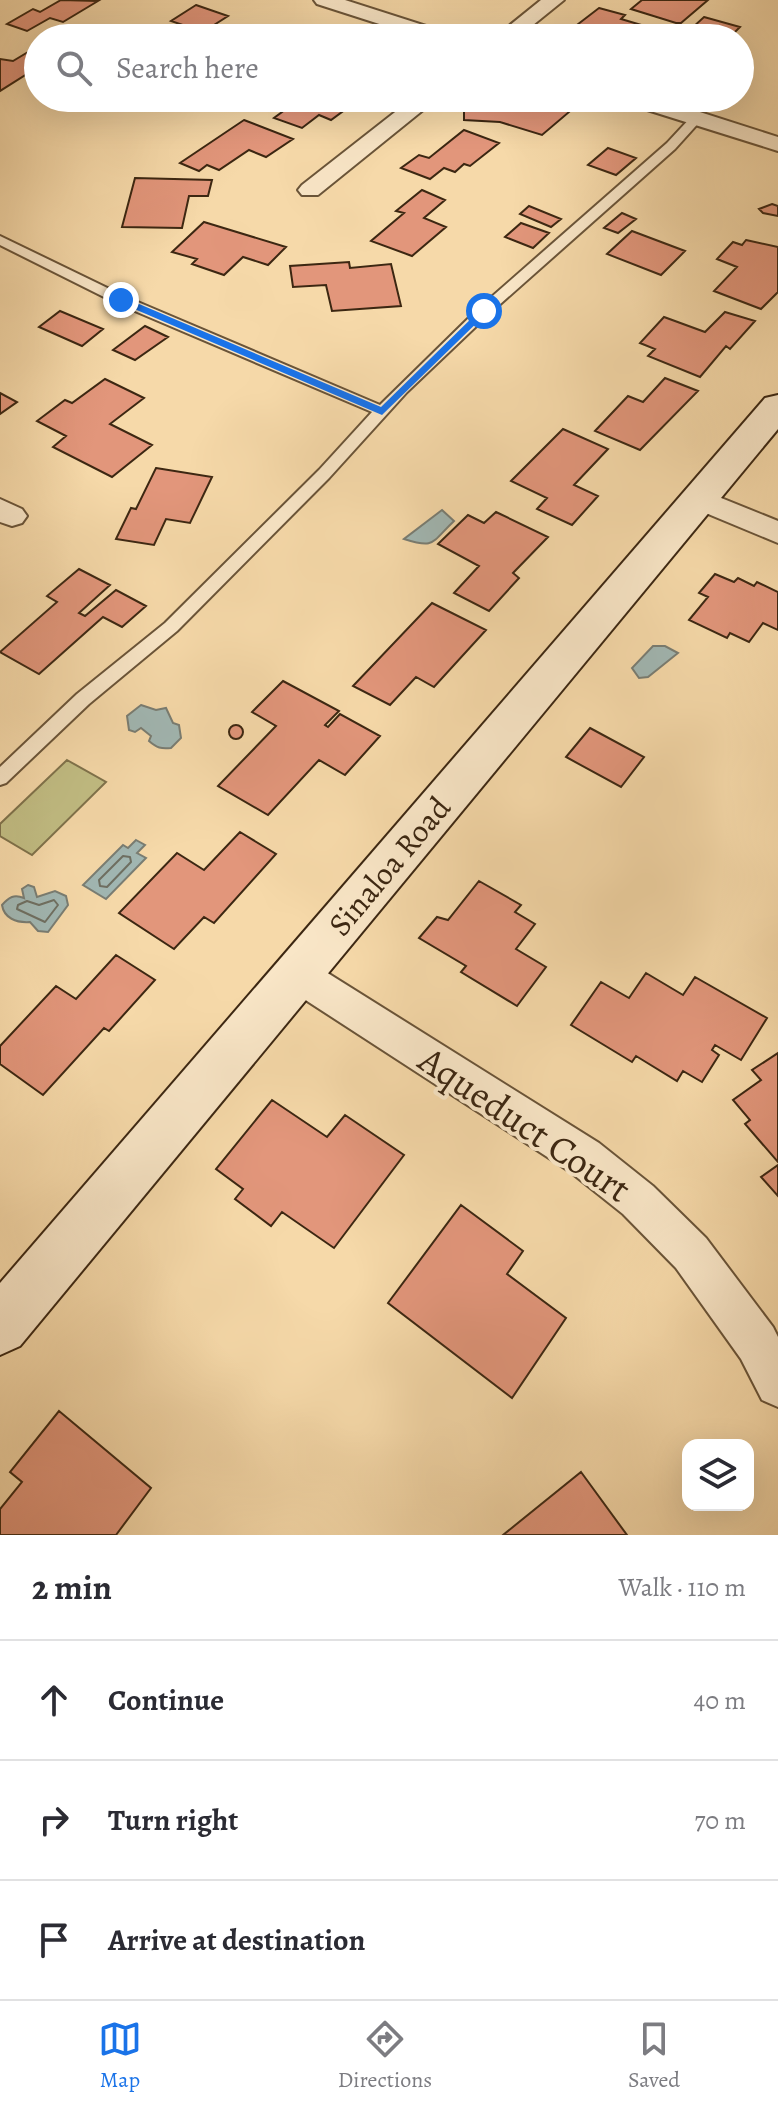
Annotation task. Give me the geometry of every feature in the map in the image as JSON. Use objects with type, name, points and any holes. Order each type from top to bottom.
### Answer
[{"type":"street","points":[[324,0],[400,24]]},
{"type":"street","points":[[522,24],[554,0]]},
{"type":"street","points":[[310,190],[409,112]]},
{"type":"street","points":[[678,112],[778,144]]},
{"type":"street","name":"Sinaloa Road","points":[[0,1326],[778,406]]},
{"type":"street","points":[[699,499],[778,533]]},
{"type":"street","name":"Aqueduct Court","points":[[297,974],[584,1157],[638,1200],[691,1253],[757,1343],[778,1384]]},
{"type":"lane","points":[[0,778],[83,699],[171,627],[484,311],[671,146],[697,118]]},
{"type":"lane","points":[[0,240],[121,300],[382,411]]},
{"type":"shaded area","points":[[67,760],[106,782],[32,855],[0,836],[0,824]]},
{"type":"water","points":[[442,510],[454,521],[436,539],[422,544],[404,539]]},
{"type":"water","points":[[653,646],[665,646],[678,653],[648,677],[639,678],[632,668]]},
{"type":"water","points":[[141,705],[156,710],[166,708],[173,723],[179,725],[181,738],[171,748],[154,745],[149,741],[151,736],[141,728],[135,732],[129,730],[127,716]]},
{"type":"water","points":[[136,840],[145,845],[137,853],[146,858],[106,899],[83,885],[123,845],[128,848]]},
{"type":"water","points":[[28,885],[34,887],[37,897],[55,891],[66,896],[68,905],[48,932],[38,931],[30,922],[12,919],[3,910],[2,905],[9,898],[24,898],[22,889]]},
{"type":"building","points":[[61,0],[98,1],[63,22],[50,18],[39,24],[24,24],[24,30],[7,24],[33,9],[40,12]]},
{"type":"building","points":[[642,0],[708,0],[681,23],[676,23],[631,9]]},
{"type":"building","points":[[196,5],[228,16],[216,24],[180,24],[171,21]]},
{"type":"building","points":[[599,8],[625,15],[621,19],[638,24],[578,24]]},
{"type":"building","points":[[704,17],[729,24],[696,24]]},
{"type":"building","points":[[24,54],[24,76],[0,91],[0,59],[13,61]]},
{"type":"building","points":[[282,112],[342,112],[331,120],[319,115],[302,128],[274,118]]},
{"type":"building","points":[[464,112],[569,112],[542,135],[500,122],[464,120]]},
{"type":"building","points":[[244,120],[293,139],[266,157],[249,150],[219,170],[207,165],[199,171],[180,163]]},
{"type":"building","points":[[464,130],[499,143],[470,166],[464,164],[455,172],[444,168],[430,179],[401,168],[419,155],[429,158]]},
{"type":"building","points":[[608,148],[636,158],[616,175],[588,165]]},
{"type":"building","points":[[135,178],[212,180],[208,196],[189,196],[182,228],[122,227]]},
{"type":"building","points":[[422,190],[445,200],[424,218],[446,227],[412,256],[371,241],[404,213],[396,211]]},
{"type":"building","points":[[772,204],[778,206],[778,216],[759,209]]},
{"type":"building","points":[[529,206],[561,219],[551,227],[520,214]]},
{"type":"building","points":[[622,213],[636,219],[618,233],[604,228]]},
{"type":"building","points":[[204,222],[286,247],[268,265],[243,257],[224,275],[192,264],[197,259],[172,252]]},
{"type":"building","points":[[521,223],[549,233],[533,248],[505,237]]},
{"type":"building","points":[[632,231],[685,251],[661,275],[607,254]]},
{"type":"building","points":[[746,240],[778,247],[778,292],[761,309],[714,291],[737,267],[717,259],[733,242],[742,245]]},
{"type":"building","points":[[349,262],[350,268],[391,264],[401,306],[332,311],[326,285],[293,287],[290,266]]},
{"type":"building","points":[[60,311],[103,329],[82,346],[39,327]]},
{"type":"building","points":[[725,312],[755,321],[730,349],[726,346],[700,377],[648,356],[655,349],[640,343],[664,317],[705,332]]},
{"type":"building","points":[[145,326],[168,337],[135,360],[113,350]]},
{"type":"building","points":[[665,378],[698,391],[640,450],[595,431],[628,396],[643,402]]},
{"type":"building","points":[[105,379],[144,398],[110,424],[152,445],[112,477],[53,447],[66,436],[37,421],[65,400],[72,403]]},
{"type":"building","points":[[0,393],[17,402],[0,414]]},
{"type":"building","points":[[563,429],[608,449],[574,485],[598,496],[572,525],[537,509],[547,498],[511,481]]},
{"type":"building","points":[[156,468],[212,477],[190,523],[166,519],[154,545],[116,539],[131,508],[136,509]]},
{"type":"building","points":[[496,512],[548,537],[513,573],[519,578],[489,611],[454,593],[479,566],[438,544],[468,515],[484,523]]},
{"type":"building","points":[[79,569],[110,585],[79,613],[85,616],[116,590],[146,606],[122,627],[103,617],[39,674],[0,652],[57,602],[47,596]]},
{"type":"building","points":[[715,574],[734,582],[738,578],[754,586],[757,582],[778,592],[778,630],[763,623],[749,642],[730,633],[727,638],[689,620],[708,597],[699,593]]},
{"type":"building","points":[[432,603],[486,630],[434,687],[416,677],[390,705],[353,686]]},
{"type":"building","points":[[283,681],[339,711],[325,725],[328,727],[340,714],[380,736],[345,775],[319,760],[268,815],[218,786],[276,726],[252,712]]},
{"type":"building","points":[[236,725],[243,732],[236,739],[229,732]]},
{"type":"building","points":[[590,728],[644,757],[621,787],[566,757]]},
{"type":"building","points":[[240,832],[276,854],[214,923],[204,917],[174,949],[119,913],[177,853],[204,870]]},
{"type":"building","points":[[479,881],[521,905],[515,912],[535,924],[516,949],[546,967],[517,1006],[461,972],[466,966],[419,938],[437,917],[448,920]]},
{"type":"building","points":[[116,955],[155,980],[109,1031],[104,1028],[43,1095],[0,1064],[0,1046],[56,986],[76,999]]},
{"type":"building","points":[[646,973],[683,995],[695,977],[767,1018],[741,1060],[715,1045],[712,1050],[719,1055],[702,1082],[683,1071],[677,1081],[636,1056],[632,1062],[571,1025],[601,982],[629,998]]},
{"type":"building","points":[[778,1053],[778,1162],[745,1124],[750,1120],[733,1100],[761,1080],[752,1070]]},
{"type":"building","points":[[272,1100],[327,1137],[345,1115],[404,1155],[334,1248],[282,1212],[271,1226],[235,1199],[243,1189],[216,1169]]},
{"type":"building","points":[[778,1165],[778,1196],[761,1177]]},
{"type":"building","points":[[461,1205],[523,1251],[507,1274],[566,1318],[512,1398],[388,1303]]},
{"type":"building","points":[[59,1411],[151,1488],[116,1535],[0,1535],[0,1509],[22,1482],[10,1472]]},
{"type":"building","points":[[581,1472],[627,1535],[503,1535]]},
{"type":"route","points":[[121,300],[382,411],[484,311]]}]
